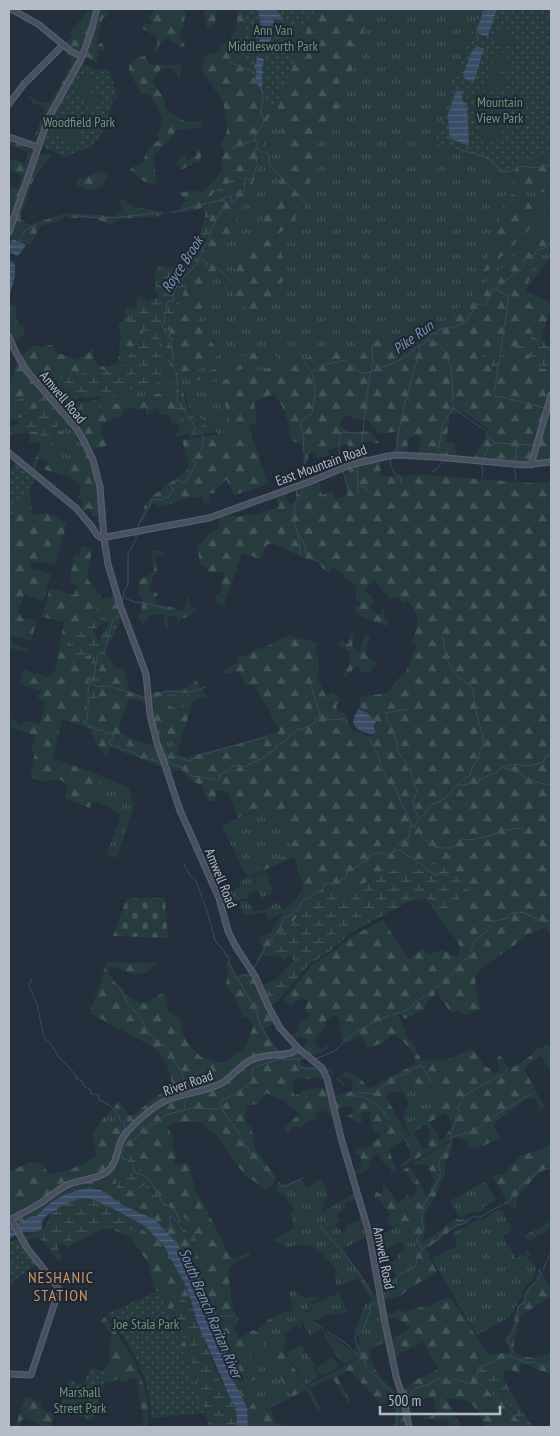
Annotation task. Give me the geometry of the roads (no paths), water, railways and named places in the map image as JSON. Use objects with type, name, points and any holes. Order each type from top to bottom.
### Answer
[{"type":"main road","points":[[11,9],[38,24],[71,51],[82,57]]},
{"type":"main road","points":[[9,232],[51,112],[82,57],[97,9]]},
{"type":"main road","points":[[9,104],[24,84],[64,45]]},
{"type":"main road","points":[[9,137],[38,147]]},
{"type":"main road","name":"Amwell Road","points":[[9,338],[26,370],[69,418],[80,434],[88,448],[97,472],[108,564],[118,598],[144,669],[155,738],[179,808],[219,898],[230,935],[255,976],[280,1028],[298,1050],[322,1068],[327,1078],[341,1138],[369,1233],[386,1329],[409,1427]]},
{"type":"main road","points":[[531,464],[551,395]]},
{"type":"main road","points":[[9,453],[67,500],[82,515],[99,537],[104,537]]},
{"type":"main road","name":"East Mountain Road","points":[[104,537],[212,517],[304,484],[350,465],[389,456],[442,457],[516,464],[551,462]]},
{"type":"main road","points":[[96,532],[102,532],[103,528]]},
{"type":"main road","name":"River Road","points":[[11,1221],[63,1187],[80,1180],[99,1176],[108,1170],[114,1164],[119,1144],[127,1132],[162,1103],[219,1085],[250,1061],[268,1055],[298,1050]]},
{"type":"main road","points":[[9,1374],[31,1375],[58,1289],[23,1242],[11,1221]]},
{"type":"water","points":[[257,9],[276,9],[283,19],[281,21],[274,19],[273,35],[265,52],[257,49],[261,29]]},
{"type":"water","points":[[484,9],[497,9],[488,36],[478,34],[477,31]]},
{"type":"water","points":[[477,47],[484,48],[474,82],[465,79],[463,76],[471,52]]},
{"type":"water","points":[[258,57],[264,59],[262,91],[256,82],[257,73],[254,67]]},
{"type":"water","points":[[456,91],[462,91],[462,102],[467,103],[469,146],[450,138],[448,115]]},
{"type":"water","points":[[12,239],[26,245],[18,256],[9,252]]},
{"type":"water","points":[[9,259],[15,264],[15,276],[9,298]]},
{"type":"water","points":[[358,709],[366,712],[376,722],[374,727],[375,733],[366,733],[356,727],[353,721]]},
{"type":"water","points":[[90,1188],[101,1190],[124,1206],[154,1219],[177,1243],[190,1265],[224,1348],[230,1374],[247,1407],[248,1427],[237,1427],[236,1410],[197,1322],[187,1288],[164,1246],[145,1226],[112,1208],[91,1199],[82,1198],[65,1204],[46,1216],[42,1222],[42,1229],[39,1231],[21,1233],[9,1239],[9,1228],[32,1216],[37,1216],[54,1200],[60,1197]]},
{"type":"waterway","points":[[478,42],[476,35],[480,21]]},
{"type":"waterway","points":[[229,62],[257,73]]},
{"type":"waterway","name":"Royce Brook","points":[[137,529],[152,499],[162,500],[165,497],[168,498],[173,490],[170,484],[179,480],[183,483],[186,482],[196,463],[193,460],[203,446],[203,435],[196,429],[177,402],[177,377],[171,365],[173,360],[172,339],[169,338],[170,335],[165,333],[165,329],[162,327],[166,318],[163,315],[166,312],[167,302],[173,300],[178,285],[204,252],[202,249],[204,245],[209,243],[214,224],[225,204],[224,201],[220,200],[231,196],[232,202],[236,200],[244,191],[245,178],[252,180],[258,164],[253,153],[257,145],[254,136],[264,123],[261,111],[262,91]]},
{"type":"waterway","points":[[450,138],[448,115],[456,91]]},
{"type":"waterway","points":[[231,149],[254,140]]},
{"type":"waterway","points":[[450,143],[461,150],[487,158],[497,166]]},
{"type":"waterway","points":[[256,148],[263,152]]},
{"type":"waterway","points":[[265,152],[269,154],[270,165],[305,203]]},
{"type":"waterway","points":[[500,170],[509,172],[522,166],[535,168],[550,165]]},
{"type":"waterway","points":[[170,213],[220,200]]},
{"type":"waterway","points":[[72,216],[111,218],[161,213]]},
{"type":"waterway","points":[[20,236],[27,229],[36,225]]},
{"type":"waterway","name":"Pike Run","points":[[312,373],[323,366],[346,360],[358,371],[367,373],[405,357],[416,347],[424,344],[431,334],[437,334],[439,329],[454,327],[468,321],[468,317],[475,305],[480,304],[484,306],[492,290],[497,290],[496,288],[523,267],[523,262],[526,258],[533,256],[538,249],[546,247],[551,240]]},
{"type":"waterway","points":[[199,258],[221,271],[233,283]]},
{"type":"waterway","points":[[497,290],[509,296],[494,394],[495,396],[545,408]]},
{"type":"waterway","points":[[454,317],[463,323]]},
{"type":"waterway","points":[[428,340],[439,345],[448,357],[452,374],[453,408],[486,431],[487,436],[495,443],[534,445]]},
{"type":"waterway","points":[[364,421],[373,363],[372,345]]},
{"type":"waterway","points":[[395,453],[404,406],[420,346]]},
{"type":"waterway","points":[[303,482],[302,468],[307,459],[303,450],[304,438],[300,424],[303,419],[312,414],[315,393],[313,377],[304,362]]},
{"type":"waterway","points":[[443,455],[438,449],[442,426],[453,408]]},
{"type":"waterway","points":[[360,459],[364,423]]},
{"type":"waterway","points":[[342,465],[339,449],[341,432],[362,433]]},
{"type":"waterway","points":[[483,459],[488,448],[494,444]]},
{"type":"waterway","points":[[514,462],[516,458],[516,444]]},
{"type":"waterway","points":[[391,458],[390,463],[394,473],[400,477],[401,483]]},
{"type":"waterway","points":[[431,472],[438,468],[443,460]]},
{"type":"waterway","points":[[481,463],[482,477]]},
{"type":"waterway","points":[[357,465],[358,494]]},
{"type":"waterway","points":[[514,466],[516,480]]},
{"type":"waterway","points":[[343,471],[349,491]]},
{"type":"waterway","points":[[358,485],[365,488],[367,492]]},
{"type":"waterway","points":[[303,487],[302,493],[295,503],[294,521],[298,535],[303,541],[307,557],[318,561],[323,566]]},
{"type":"waterway","name":"Royce Brook","points":[[122,605],[124,591],[128,584],[128,554],[136,540],[136,532]]},
{"type":"waterway","points":[[298,536],[301,556]]},
{"type":"waterway","points":[[125,598],[134,602],[146,603],[171,610]]},
{"type":"waterway","points":[[120,608],[117,618],[113,620],[106,648],[102,653],[100,652],[97,658],[94,677],[91,679],[88,690],[90,707],[87,720],[83,723],[91,727],[93,726],[96,730],[103,730],[105,733],[113,734],[109,743],[114,747],[117,745],[122,750],[129,750],[139,756],[161,762]]},
{"type":"waterway","points":[[253,970],[285,917],[290,916],[296,909],[298,911],[301,902],[322,889],[325,883],[334,884],[346,877],[347,871],[357,867],[361,862],[367,861],[370,855],[382,852],[388,855],[393,852],[397,845],[409,838],[410,827],[416,825],[418,818],[424,815],[429,806],[444,799],[463,780],[470,776],[472,768],[480,757],[479,752],[483,745],[483,736],[476,713],[473,689],[456,675],[450,665],[443,637]]},
{"type":"waterway","points":[[92,680],[95,686],[111,687],[146,699]]},
{"type":"waterway","points":[[310,683],[320,717]]},
{"type":"waterway","points":[[150,697],[157,697],[165,691],[190,692],[206,687]]},
{"type":"waterway","points":[[408,709],[385,713],[397,743],[397,750],[412,770],[411,774],[417,791],[413,802],[418,817]]},
{"type":"waterway","points":[[166,762],[168,761],[173,765],[183,768],[192,776],[219,780],[220,774],[228,771],[231,767],[239,765],[244,767],[265,757],[298,729],[305,728],[316,722],[315,719],[320,717],[333,720],[347,718]]},
{"type":"waterway","points":[[164,755],[172,755],[189,761],[200,755],[266,737]]},
{"type":"waterway","points":[[370,740],[387,780],[395,786],[412,827]]},
{"type":"waterway","points":[[458,786],[478,782],[501,768],[514,764],[528,766],[543,762],[545,757],[551,754]]},
{"type":"waterway","points":[[505,768],[520,773],[527,780],[551,785]]},
{"type":"waterway","points":[[413,826],[424,839],[435,847],[442,848],[452,848],[463,839],[469,840],[489,836],[504,830],[521,828],[526,833]]},
{"type":"waterway","points":[[393,852],[400,850],[413,857],[429,871],[438,875],[444,874],[450,878]]},
{"type":"waterway","points":[[184,864],[190,876],[196,881],[202,897]]},
{"type":"waterway","points":[[203,900],[215,941],[229,959]]},
{"type":"waterway","points":[[491,922],[508,918],[510,914],[518,912],[526,913],[542,921]]},
{"type":"waterway","points":[[545,922],[551,920]]},
{"type":"waterway","points":[[546,923],[551,928]]},
{"type":"waterway","points":[[471,951],[475,941],[488,930],[490,925]]},
{"type":"waterway","points":[[434,988],[448,979],[460,964],[469,958],[470,954]]},
{"type":"waterway","points":[[229,960],[235,977],[238,978]]},
{"type":"waterway","points":[[251,973],[248,976],[242,975],[238,979],[276,1052]]},
{"type":"waterway","points":[[32,978],[29,986],[37,1004],[44,1038],[77,1076],[76,1079],[82,1081],[85,1087],[91,1090],[91,1094],[98,1095],[99,1100],[115,1110],[120,1120],[124,1122],[125,1131]]},
{"type":"waterway","points":[[111,978],[121,990],[128,1004],[143,1021],[145,1028],[158,1043],[164,1044],[167,1047],[182,1074],[186,1092]]},
{"type":"waterway","points":[[393,1015],[409,1009],[415,1002],[432,990]]},
{"type":"waterway","points":[[315,1059],[336,1050],[349,1036],[390,1015]]},
{"type":"waterway","points":[[163,1230],[171,1225],[170,1216],[178,1222],[180,1221],[174,1210],[163,1204],[150,1181],[143,1175],[135,1172],[132,1161],[123,1159],[121,1153],[129,1140],[133,1141],[143,1131],[148,1130],[149,1125],[156,1123],[165,1115],[193,1108],[218,1109],[221,1101],[242,1090],[253,1080],[252,1070],[254,1067],[277,1060],[276,1057]]},
{"type":"waterway","points":[[277,1060],[307,1058]]},
{"type":"waterway","points":[[298,1059],[300,1068],[320,1069]]},
{"type":"waterway","points":[[350,1093],[353,1096],[359,1092],[373,1094],[394,1078],[410,1072],[412,1068],[421,1065],[431,1082]]},
{"type":"waterway","points":[[451,1139],[456,1116],[460,1111],[457,1109],[462,1102],[463,1096],[504,1073],[509,1067]]},
{"type":"waterway","points":[[325,1070],[330,1070],[333,1075]]},
{"type":"waterway","points":[[337,1078],[345,1086]]},
{"type":"waterway","points":[[452,1138],[469,1133],[532,1093]]},
{"type":"waterway","points":[[357,1096],[375,1104],[389,1119]]},
{"type":"waterway","points":[[184,1109],[186,1098]]},
{"type":"waterway","points":[[221,1108],[243,1139],[244,1145],[247,1146],[249,1151],[274,1178]]},
{"type":"waterway","points":[[422,1250],[419,1242],[416,1242],[420,1235],[420,1230],[423,1230],[423,1206],[439,1179],[440,1169],[438,1166],[440,1159],[448,1150],[451,1141]]},
{"type":"waterway","points":[[504,1204],[508,1203],[523,1183],[538,1171],[551,1168]]},
{"type":"waterway","points":[[280,1186],[284,1187],[303,1178]]},
{"type":"waterway","points":[[382,1298],[388,1295],[388,1286],[391,1285],[398,1275],[415,1267],[421,1252],[429,1244],[438,1240],[445,1231],[453,1229],[456,1225],[464,1224],[472,1217],[480,1217],[502,1205]]},
{"type":"waterway","points":[[319,1224],[357,1270],[371,1293]]},
{"type":"waterway","points":[[543,1270],[551,1253]]},
{"type":"waterway","points":[[511,1356],[513,1351],[507,1339],[516,1324],[518,1306],[524,1303],[525,1295],[542,1272]]},
{"type":"waterway","points":[[379,1299],[370,1307],[370,1312],[363,1329],[355,1337],[365,1366],[396,1397]]},
{"type":"waterway","name":"South Branch Raritan River","points":[[205,1301],[212,1306],[218,1317],[234,1315]]},
{"type":"waterway","points":[[313,1322],[323,1329]]},
{"type":"waterway","points":[[328,1332],[344,1342],[354,1352],[362,1355]]},
{"type":"waterway","points":[[406,1401],[414,1390],[438,1379],[451,1382],[455,1379],[472,1384],[476,1380],[479,1367],[501,1356],[528,1363],[533,1361],[541,1367],[547,1366],[551,1369]]},
{"type":"waterway","points":[[547,1365],[551,1360]]},
{"type":"waterway","points":[[397,1398],[399,1407]]},
{"type":"waterway","points":[[396,1427],[398,1409],[402,1404]]},
{"type":"district","name":"NESHANIC STATION","points":[[61,1286]]},
{"type":"park label","name":"Ann Van Middlesworth Park","points":[[273,38]]},
{"type":"park label","name":"Mountain View Park","points":[[500,110]]},
{"type":"park label","name":"Woodfield Park","points":[[79,122]]},
{"type":"park label","name":"Joe Stala Park","points":[[146,1324]]},
{"type":"park label","name":"Marshall Street Park","points":[[80,1400]]}]
